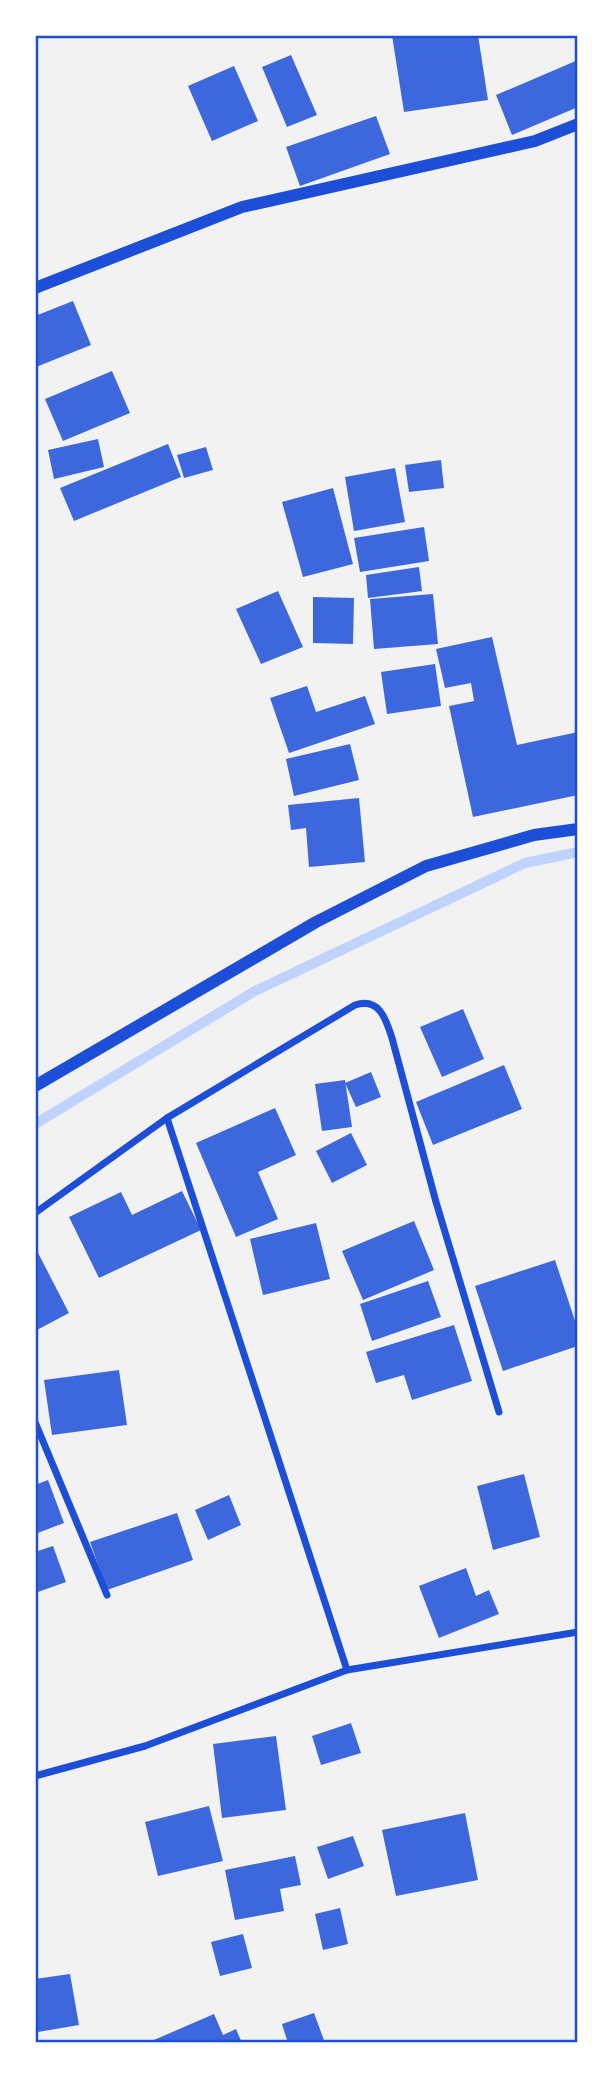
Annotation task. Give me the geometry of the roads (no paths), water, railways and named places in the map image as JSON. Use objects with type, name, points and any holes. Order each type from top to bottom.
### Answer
[{"type":"street","points":[[35,288],[242,207],[536,141],[578,124]]},
{"type":"street","points":[[35,1086],[316,922],[426,866],[534,835],[578,829]]},
{"type":"street","points":[[35,1213],[167,1118],[355,1005],[368,1003],[380,1009],[392,1038],[436,1202],[499,1412]]},
{"type":"street","points":[[167,1118],[347,1670]]},
{"type":"street","points":[[35,1422],[107,1595]]},
{"type":"street","points":[[35,1776],[145,1746],[347,1670],[578,1632]]},
{"type":"waterway","points":[[35,1124],[255,991],[525,863],[578,852]]}]
